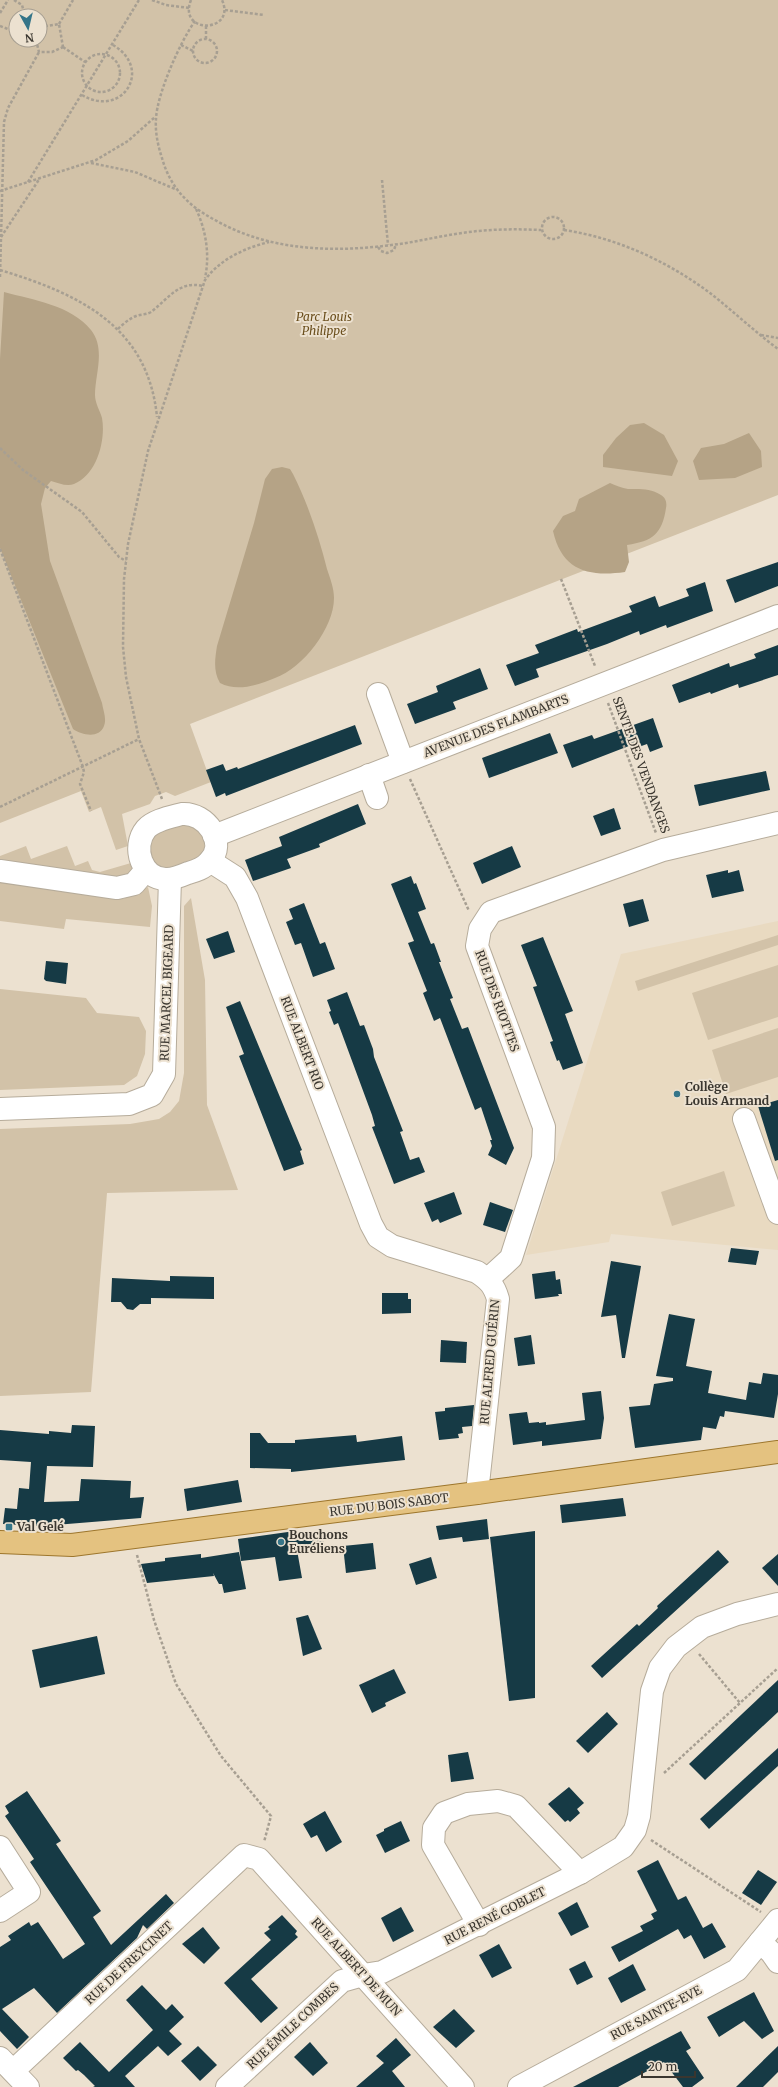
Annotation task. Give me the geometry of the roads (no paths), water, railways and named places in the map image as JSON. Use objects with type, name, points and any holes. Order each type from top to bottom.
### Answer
[{"type":"main road","name":"RUE DU BOIS SABOT","points":[[0,1542],[72,1545],[478,1493],[778,1452]]},
{"type":"street","name":"AVENUE DES FLAMBARTS","points":[[214,836],[778,616]]},
{"type":"street","points":[[378,694],[403,762]]},
{"type":"street","points":[[369,775],[377,798]]},
{"type":"street","points":[[187,814],[198,816],[208,824],[214,836],[215,850],[210,861],[201,869],[170,879],[158,878],[146,870],[142,864],[139,853],[143,833],[152,824],[187,814]]},
{"type":"street","name":"RUE DES RIOTTES","points":[[488,1279],[511,1258],[542,1158],[544,1127],[477,946],[480,929],[491,912],[663,850],[778,823]]},
{"type":"street","name":"RUE ALBERT RIO","points":[[210,861],[235,877],[247,898],[371,1224],[378,1237],[392,1246],[477,1272],[488,1279]]},
{"type":"street","points":[[0,871],[117,888],[134,884],[146,870]]},
{"type":"street","name":"RUE MARCEL BIGEARD","points":[[0,1109],[129,1104],[152,1094],[164,1074],[170,879]]},
{"type":"street","points":[[744,1119],[778,1213]]},
{"type":"street","name":"RUE ALFRED GUÉRIN","points":[[478,1493],[498,1299],[495,1288],[488,1279]]},
{"type":"street","name":"RUE RENÉ GOBLET","points":[[363,1975],[382,1972],[479,1925],[580,1873],[623,1847],[635,1830],[639,1816],[652,1691],[660,1668],[676,1647],[702,1627],[738,1614],[778,1604]]},
{"type":"street","points":[[479,1925],[433,1845],[434,1828],[444,1813],[468,1804],[498,1801],[516,1806],[580,1873]]},
{"type":"street","points":[[0,1847],[29,1892],[0,1910]]},
{"type":"street","name":"RUE ALBERT DE MUN","points":[[252,1857],[363,1975],[463,2087]]},
{"type":"street","name":"RUE DE FREYCINET","points":[[14,2072],[252,1857]]},
{"type":"street","name":"RUE SAINTE-EVE","points":[[528,2085],[737,1970],[777,1921]]},
{"type":"street","points":[[760,1942],[771,1952],[778,1962]]},
{"type":"street","name":"RUE ÉMILE COMBES","points":[[227,2087],[342,1981],[363,1975]]},
{"type":"place","name":"Collège Louis Armand","points":[[677,1094]]},
{"type":"place","name":"Val Gelé","points":[[9,1527]]},
{"type":"place","name":"Bouchons Euréliens","points":[[281,1542]]},
{"type":"park label","name":"Parc Louis Philippe","points":[[324,324]]}]
